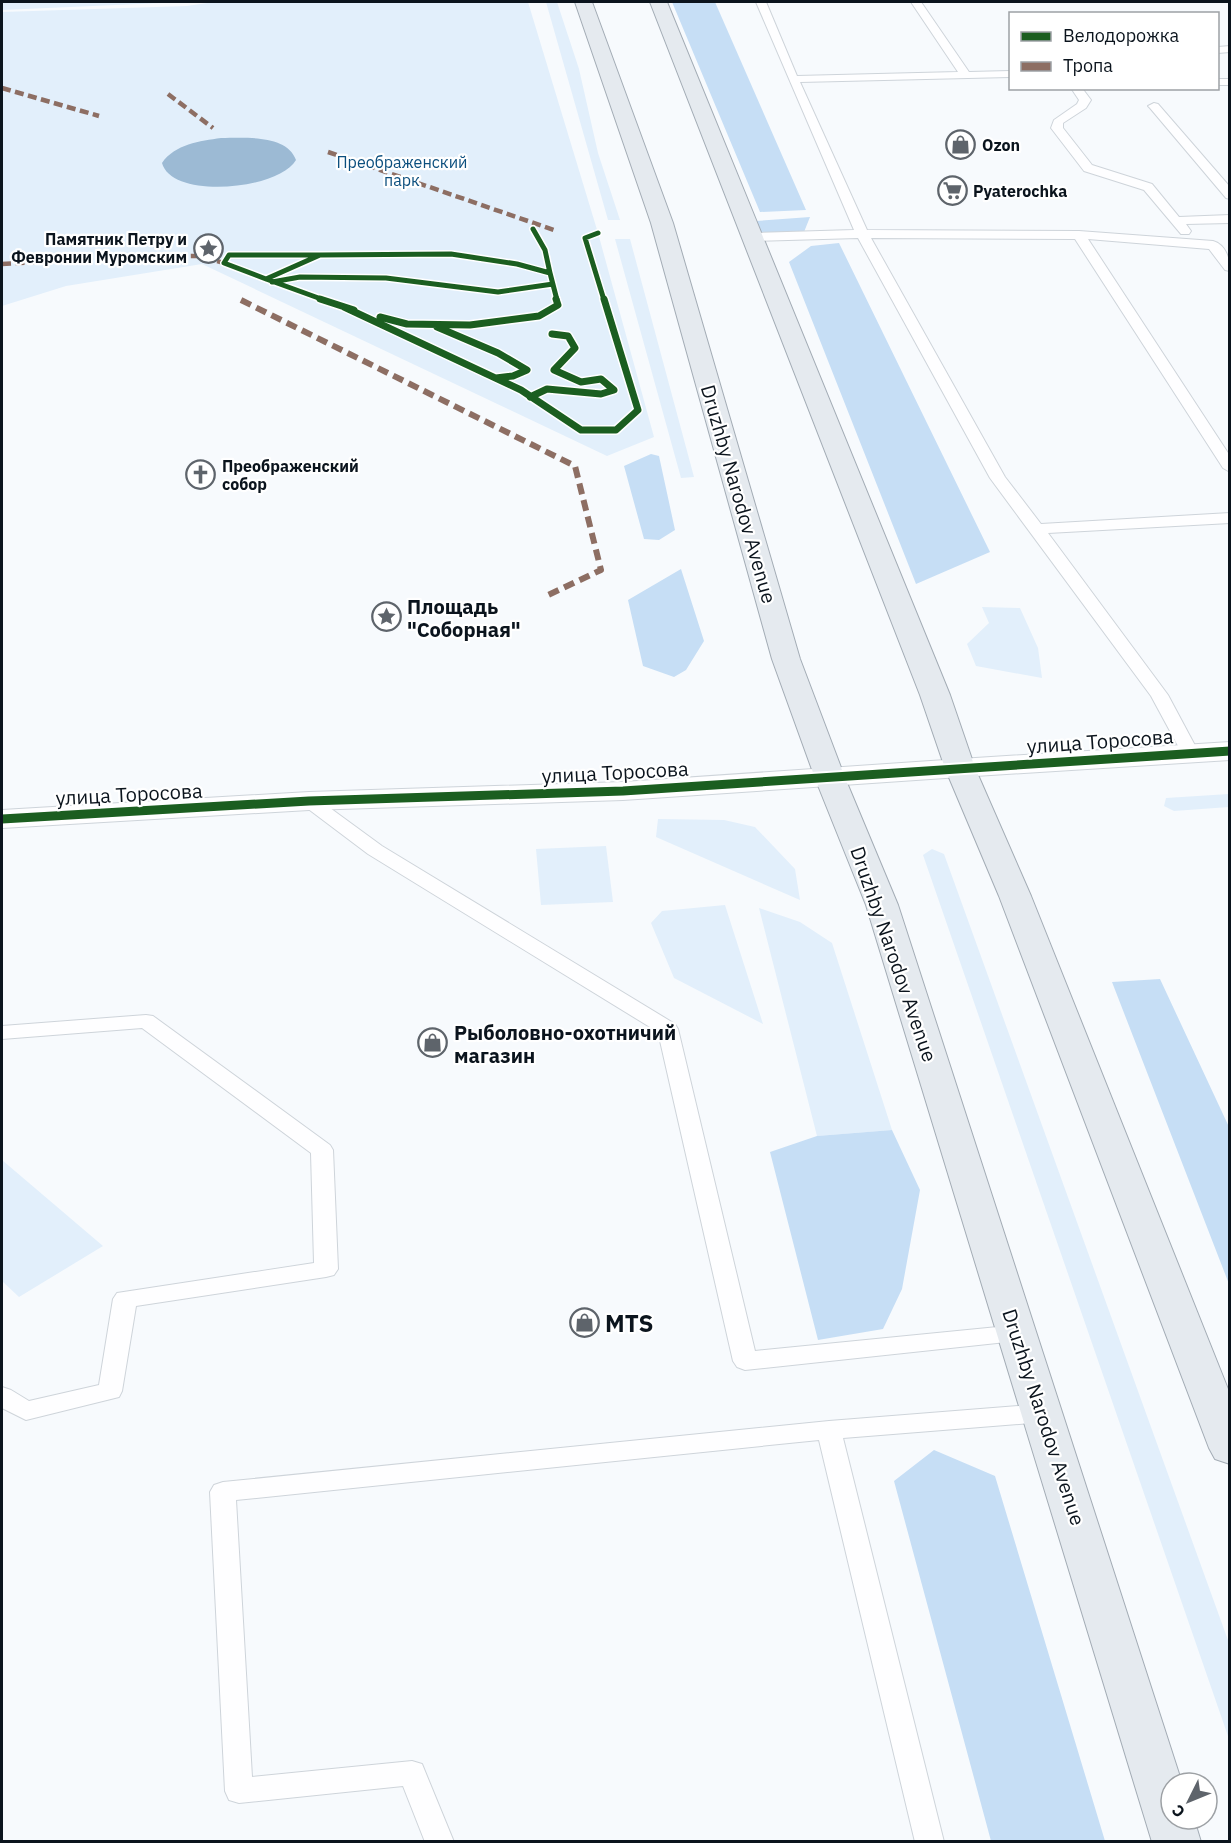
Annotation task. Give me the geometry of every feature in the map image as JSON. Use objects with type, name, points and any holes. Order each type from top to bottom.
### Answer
[{"type":"main road","name":"Druzhby Narodov Avenue","points":[[583,2],[662,223],[786,659],[830,778],[882,905],[1178,1842]]},
{"type":"main road","points":[[658,2],[935,695],[960,768],[1016,896],[1230,1448]]},
{"type":"street","name":"улица Торосова","points":[[2,819],[309,801],[623,791],[1230,751]]},
{"type":"lane","points":[[761,2],[862,234],[998,478],[1160,695],[1190,753]]},
{"type":"lane","points":[[916,2],[966,75]]},
{"type":"lane","points":[[794,79],[1009,74]]},
{"type":"lane","points":[[1077,90],[1084,100],[1082,106],[1058,122],[1057,128],[1088,168],[1148,187],[1196,245]]},
{"type":"lane","points":[[1154,106],[1230,195]]},
{"type":"lane","points":[[1176,221],[1230,219]]},
{"type":"lane","points":[[752,237],[862,234],[1079,235],[1213,245],[1230,267]]},
{"type":"lane","points":[[1079,235],[1230,468]]},
{"type":"lane","points":[[1037,530],[1230,518]]},
{"type":"lane","points":[[309,801],[375,850],[668,1029],[745,1361],[1018,1334]]},
{"type":"lane","points":[[2,1033],[146,1021],[322,1150],[326,1269],[125,1299],[110,1391],[26,1411],[2,1396]]},
{"type":"lane","points":[[440,1842],[412,1773],[239,1791],[223,1491],[829,1430],[1043,1413]]},
{"type":"lane","points":[[829,1430],[930,1842]]},
{"type":"green space","points":[[2,2],[184,2],[2,10]]},
{"type":"green space","name":"Преображенский парк","points":[[214,2],[528,2],[598,233],[654,437],[607,456],[202,264],[66,286],[2,306],[2,12],[187,6]]},
{"type":"green space","points":[[546,2],[557,2],[579,69],[598,153],[620,220],[608,220]]},
{"type":"green space","points":[[615,239],[630,239],[694,477],[681,478]]},
{"type":"green space","points":[[982,607],[1020,608],[1038,648],[1042,678],[976,666],[967,644],[989,623]]},
{"type":"green space","points":[[1229,794],[1229,807],[1174,811],[1164,806],[1166,798]]},
{"type":"green space","points":[[658,819],[724,820],[755,827],[795,869],[800,900],[656,837]]},
{"type":"green space","points":[[606,846],[613,902],[541,905],[536,849]]},
{"type":"green space","points":[[932,849],[944,854],[1229,1643],[1229,1739],[923,855]]},
{"type":"green space","points":[[725,905],[763,1024],[674,978],[651,923],[662,911]]},
{"type":"green space","points":[[759,908],[800,922],[832,943],[892,1130],[817,1136]]},
{"type":"green space","points":[[2,1160],[103,1246],[19,1297],[2,1281]]},
{"type":"shaded area","points":[[672,2],[715,2],[806,210],[760,212]]},
{"type":"shaded area","points":[[221,138],[264,139],[284,146],[296,160],[286,170],[269,178],[226,187],[185,182],[170,175],[162,163],[181,148],[197,142]]},
{"type":"shaded area","points":[[810,217],[804,232],[760,232],[756,221]]},
{"type":"shaded area","points":[[839,243],[990,552],[916,584],[789,262],[811,246]]},
{"type":"shaded area","points":[[651,454],[659,456],[675,530],[659,540],[644,539],[624,466]]},
{"type":"shaded area","points":[[681,569],[704,641],[686,670],[674,677],[643,666],[628,600]]},
{"type":"shaded area","points":[[1160,979],[1229,1127],[1229,1284],[1112,982]]},
{"type":"shaded area","points":[[892,1130],[920,1190],[902,1289],[883,1329],[818,1340],[770,1152],[817,1136]]},
{"type":"shaded area","points":[[934,1450],[995,1476],[1105,1841],[991,1841],[894,1481]]},
{"type":"marked path","points":[[2,88],[99,116]]},
{"type":"marked path","points":[[168,94],[213,128]]},
{"type":"marked path","points":[[328,152],[554,230]]},
{"type":"marked path","points":[[2,264],[128,257],[198,256],[224,263]]},
{"type":"marked path","points":[[241,300],[575,466],[601,570],[548,595]]},
{"type":"cycle path","points":[[321,254],[266,279],[224,263],[229,255],[451,254],[517,264],[550,273],[545,250],[533,229]]},
{"type":"cycle path","points":[[344,307],[521,390],[581,430],[616,430],[638,410],[585,238],[598,233]]},
{"type":"cycle path","points":[[380,317],[407,324],[470,325],[539,316],[558,305],[550,273]]},
{"type":"cycle path","points":[[272,282],[300,277],[386,278],[498,292],[553,284]]},
{"type":"cycle path","points":[[266,279],[354,310]]},
{"type":"cycle path","points":[[437,327],[498,353],[527,370],[513,376],[496,378]]},
{"type":"cycle path","points":[[530,397],[547,389],[601,394],[614,390],[601,379],[581,382],[554,370],[575,348],[568,336],[552,334]]},
{"type":"cycle path","points":[[2,819],[309,801],[623,791],[1230,751]]},
{"type":"place","name":"Ozon","points":[[961,145]]},
{"type":"place","name":"Pyaterochka","points":[[952,191]]},
{"type":"place","name":"Памятник Петру и Февронии Муромским","points":[[208,248]]},
{"type":"place","name":"Преображенский собор","points":[[201,475]]},
{"type":"place","name":"Площадь \"Соборная\"","points":[[386,617]]},
{"type":"place","name":"Рыболовно-охотничий магазин","points":[[433,1043]]},
{"type":"place","name":"MTS","points":[[584,1323]]}]
